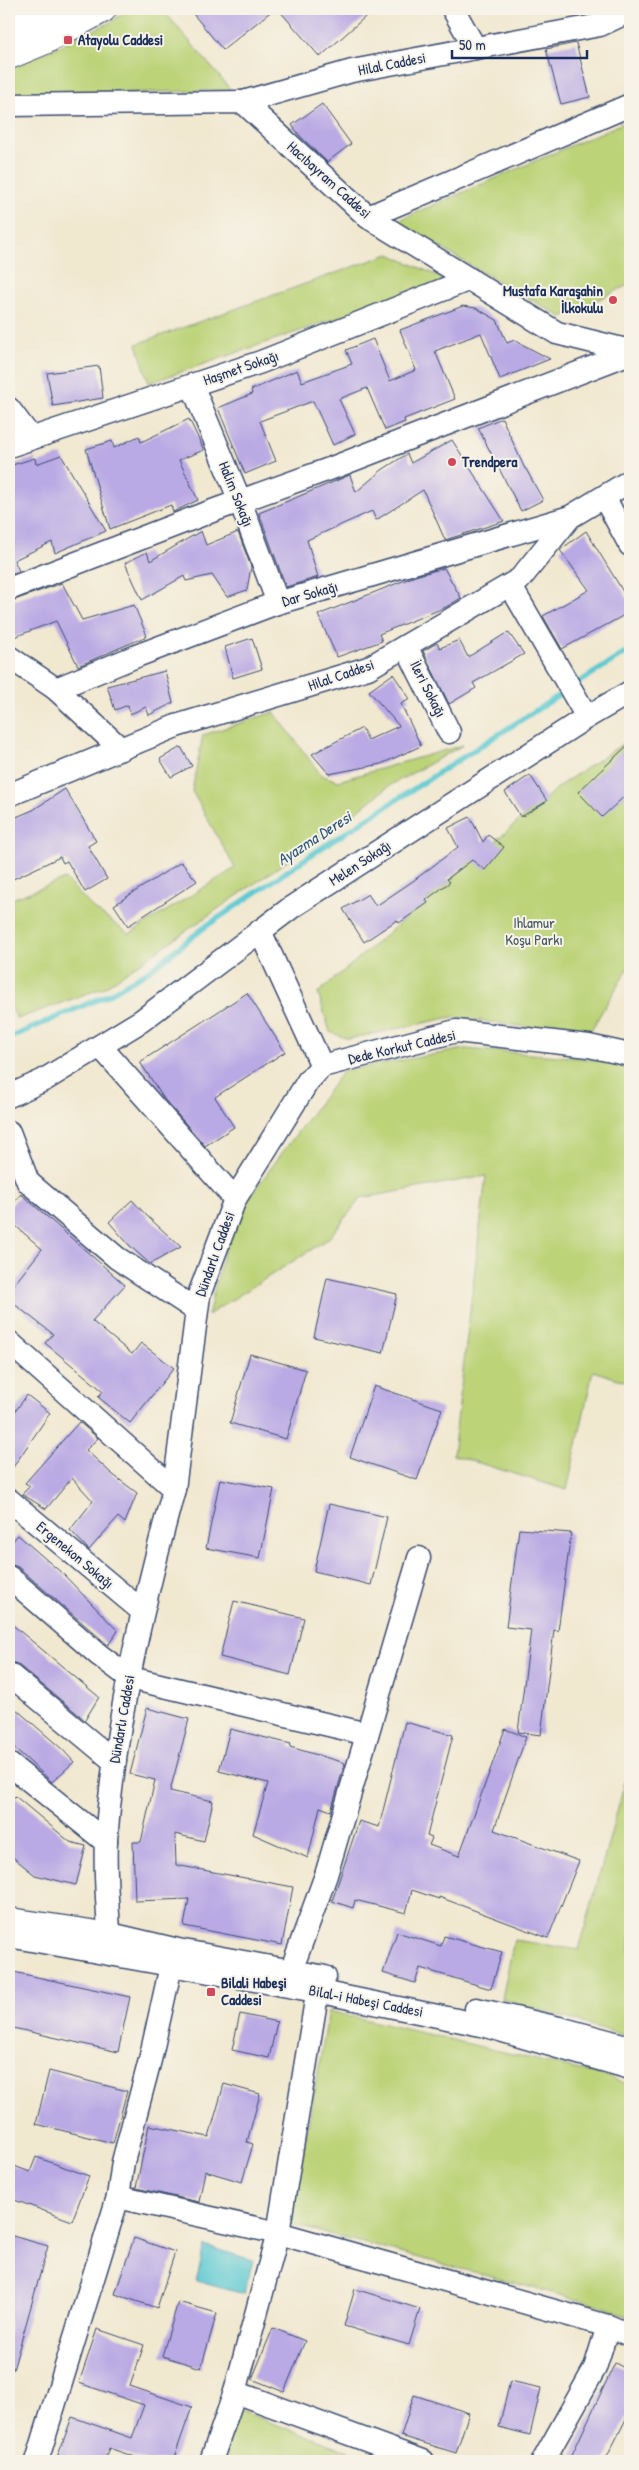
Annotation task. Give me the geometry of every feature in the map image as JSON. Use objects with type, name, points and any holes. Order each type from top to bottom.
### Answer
[{"type":"main road","points":[[9,30],[55,9]]},
{"type":"main road","points":[[9,55],[45,40],[102,9]]},
{"type":"street","points":[[453,9],[475,48]]},
{"type":"street","name":"Hilal Caddesi","points":[[243,102],[352,71],[475,48],[596,17],[630,11]]},
{"type":"street","points":[[9,106],[243,102]]},
{"type":"street","name":"Hacıbayram Caddesi","points":[[243,102],[368,217],[557,333],[630,352]]},
{"type":"street","points":[[368,217],[630,105]]},
{"type":"street","name":"Haşmet Sokağı","points":[[9,446],[261,362],[470,280]]},
{"type":"street","points":[[9,588],[332,468],[630,352]]},
{"type":"street","name":"Halim Sokağı","points":[[192,385],[240,501],[275,595],[274,604]]},
{"type":"street","points":[[9,409],[31,438]]},
{"type":"street","name":"Hilal Caddesi","points":[[9,794],[176,726],[368,668],[520,579],[570,517],[630,481]]},
{"type":"street","points":[[604,497],[630,545]]},
{"type":"street","name":"Dar Sokağı","points":[[56,689],[139,655],[274,604],[570,517]]},
{"type":"street","points":[[510,585],[582,708]]},
{"type":"street","name":"İleri Sokağı","points":[[406,646],[449,732]]},
{"type":"street","points":[[9,658],[56,689],[121,749]]},
{"type":"street","name":"Melen Sokağı","points":[[9,1096],[44,1080],[141,1021],[292,907],[582,708],[630,692]]},
{"type":"street","points":[[260,931],[322,1066]]},
{"type":"street","name":"Dede Korkut Caddesi","points":[[322,1066],[456,1032],[588,1046],[630,1055]]},
{"type":"street","points":[[100,1046],[234,1199]]},
{"type":"street","name":"Dündarlı Caddesi","points":[[110,1944],[106,1842],[115,1762],[142,1611],[174,1489],[199,1295],[234,1199],[308,1081],[322,1066]]},
{"type":"street","points":[[9,1132],[18,1182],[117,1258],[196,1310]]},
{"type":"street","points":[[9,1342],[174,1489]]},
{"type":"street","name":"Ergenekon Sokağı","points":[[9,1500],[142,1611]]},
{"type":"street","points":[[291,1971],[326,1875],[419,1558]]},
{"type":"street","points":[[9,1577],[99,1655],[130,1678],[367,1734]]},
{"type":"street","points":[[9,1674],[115,1762]]},
{"type":"street","points":[[9,1764],[106,1842]]},
{"type":"street","name":"Bilal-i Habeşi Caddesi","points":[[9,1919],[174,1958],[318,1984],[484,2010],[630,2047]]},
{"type":"street","name":"Bilal-i Habeşi Caddesi","points":[[9,1936],[110,1944]]},
{"type":"street","points":[[38,2461],[118,2196],[124,2162],[174,1958]]},
{"type":"street","name":"Bilal-i Habeşi Caddesi","points":[[174,1958],[291,1971],[318,1984],[486,2026],[630,2068]]},
{"type":"street","points":[[212,2461],[235,2392],[278,2233],[318,1984]]},
{"type":"street","points":[[118,2196],[278,2233],[608,2326],[630,2335]]},
{"type":"street","points":[[543,2461],[595,2368],[608,2326]]},
{"type":"street","points":[[235,2392],[424,2461]]},
{"type":"green space","points":[[129,9],[162,9],[231,90],[9,96],[9,69],[109,23]]},
{"type":"green space","points":[[630,120],[630,284],[562,317],[476,269],[397,221]]},
{"type":"green space","points":[[389,254],[447,280],[149,383],[137,344]]},
{"type":"green space","points":[[274,712],[321,775],[338,781],[463,745],[389,786],[338,826],[105,987],[17,1019],[9,1002],[9,900],[65,879],[93,908],[129,934],[235,868],[192,791],[203,735]]},
{"type":"green space","name":"Ihlamur Koşu Parkı","points":[[630,739],[630,965],[588,1035],[452,1017],[348,1039],[330,1032],[318,993],[562,784]]},
{"type":"green space","points":[[465,1049],[571,1057],[630,1064],[630,1383],[593,1371],[567,1490],[453,1455],[486,1176],[361,1198],[328,1239],[208,1315],[226,1243],[251,1195],[343,1071]]},
{"type":"green space","points":[[630,1764],[630,2037],[502,1999],[514,1940],[579,1950]]},
{"type":"green space","points":[[329,2011],[609,2077],[630,2085],[630,2317],[602,2306],[290,2224]]},
{"type":"green space","points":[[240,2411],[348,2451],[344,2461],[221,2461]]},
{"type":"water","points":[[205,2246],[253,2260],[244,2294],[196,2281]]},
{"type":"building","points":[[189,9],[274,9],[223,50]]},
{"type":"building","points":[[278,9],[374,9],[320,57]]},
{"type":"building","points":[[576,43],[590,97],[561,104],[546,49]]},
{"type":"building","points":[[322,104],[351,144],[327,162],[300,136],[292,125]]},
{"type":"building","points":[[463,306],[476,308],[497,320],[507,343],[514,340],[550,359],[500,379],[481,333],[435,351],[455,399],[404,419],[405,422],[385,430],[367,388],[339,399],[355,434],[333,445],[313,401],[260,421],[276,461],[245,474],[218,408],[252,394],[251,390],[297,370],[302,382],[352,364],[346,350],[373,339],[390,381],[416,370],[400,330]]},
{"type":"building","points":[[99,366],[103,398],[53,406],[47,373]]},
{"type":"building","points":[[502,418],[525,469],[543,500],[521,511],[478,428]]},
{"type":"building","points":[[189,419],[204,450],[179,460],[198,500],[173,512],[171,505],[110,529],[86,449],[112,441],[114,448],[139,436],[141,442]]},
{"type":"building","points":[[452,440],[504,521],[445,540],[423,490],[376,520],[372,511],[307,540],[318,577],[286,587],[259,513],[350,475],[356,492],[382,470],[407,454],[411,463]]},
{"type":"building","points":[[61,455],[106,531],[55,553],[52,542],[14,560],[19,571],[9,575],[9,466],[35,458],[36,464]]},
{"type":"building","points":[[201,531],[206,545],[238,532],[251,567],[247,590],[227,597],[212,575],[186,581],[184,576],[142,600],[125,563],[147,552],[150,561]]},
{"type":"building","points":[[586,531],[630,603],[630,612],[562,649],[543,616],[589,590],[560,550]]},
{"type":"building","points":[[444,568],[461,598],[446,607],[379,634],[382,641],[337,657],[318,615],[415,576]]},
{"type":"building","points":[[62,583],[82,620],[134,605],[147,636],[78,666],[56,621],[9,639],[9,602]]},
{"type":"building","points":[[508,632],[524,654],[473,683],[476,688],[449,704],[423,651],[437,643],[440,648],[459,640],[468,657]]},
{"type":"building","points":[[252,638],[262,669],[233,678],[225,647]]},
{"type":"building","points":[[165,671],[173,703],[149,715],[146,707],[130,714],[128,705],[115,710],[107,686]]},
{"type":"building","points":[[393,674],[410,699],[401,704],[421,746],[381,764],[329,774],[312,754],[362,728],[368,740],[399,726],[369,691]]},
{"type":"building","points":[[630,743],[630,791],[602,817],[578,792]]},
{"type":"building","points":[[181,747],[192,766],[171,777],[160,759]]},
{"type":"building","points":[[530,775],[547,801],[521,817],[505,792]]},
{"type":"building","points":[[65,789],[96,841],[88,846],[107,879],[85,892],[67,861],[63,863],[60,857],[9,881],[9,820],[33,810]]},
{"type":"building","points":[[470,817],[483,842],[488,835],[504,847],[485,870],[472,860],[447,879],[450,882],[426,900],[428,903],[399,923],[397,920],[364,942],[343,909],[368,894],[376,906],[413,881],[458,847],[448,828]]},
{"type":"building","points":[[181,862],[197,881],[128,926],[114,905]]},
{"type":"building","points":[[247,993],[285,1052],[215,1097],[234,1127],[205,1146],[164,1099],[140,1062]]},
{"type":"building","points":[[21,1194],[125,1285],[92,1321],[132,1354],[141,1343],[174,1368],[130,1423],[98,1397],[103,1391],[45,1343],[53,1334],[9,1300],[9,1291],[42,1249],[9,1220],[9,1208]]},
{"type":"building","points":[[132,1200],[181,1247],[150,1264],[130,1246],[109,1222]]},
{"type":"building","points":[[327,1278],[397,1294],[383,1353],[314,1337]]},
{"type":"building","points":[[250,1354],[306,1370],[286,1439],[230,1423]]},
{"type":"building","points":[[374,1386],[442,1409],[417,1480],[350,1457]]},
{"type":"building","points":[[27,1395],[50,1413],[9,1473],[9,1420]]},
{"type":"building","points":[[79,1422],[98,1438],[86,1450],[112,1474],[137,1493],[125,1523],[118,1517],[89,1550],[70,1530],[93,1501],[72,1478],[46,1509],[22,1494],[30,1486],[25,1483]]},
{"type":"building","points":[[220,1479],[274,1489],[260,1558],[206,1548]]},
{"type":"building","points":[[329,1504],[387,1517],[371,1585],[314,1571]]},
{"type":"building","points":[[519,1529],[571,1533],[558,1631],[554,1630],[541,1735],[518,1732],[531,1630],[506,1627]]},
{"type":"building","points":[[18,1535],[64,1575],[118,1631],[108,1645],[18,1567],[9,1564],[9,1545]]},
{"type":"building","points":[[234,1601],[304,1618],[290,1675],[220,1657]]},
{"type":"building","points":[[9,1622],[99,1697],[85,1720],[17,1664],[9,1661]]},
{"type":"building","points":[[9,1703],[62,1749],[74,1762],[52,1782],[9,1743]]},
{"type":"building","points":[[147,1708],[189,1719],[170,1791],[213,1801],[204,1841],[175,1834],[176,1865],[293,1887],[282,1945],[184,1926],[189,1899],[135,1901],[133,1842],[141,1842],[155,1780],[130,1774]]},
{"type":"building","points":[[405,1722],[453,1735],[427,1836],[432,1838],[429,1845],[459,1856],[505,1729],[526,1737],[494,1830],[579,1861],[548,1938],[439,1897],[439,1899],[412,1890],[406,1913],[355,1900],[353,1908],[332,1901],[359,1821],[379,1827]]},
{"type":"building","points":[[230,1729],[291,1744],[290,1747],[345,1763],[331,1811],[320,1807],[308,1858],[253,1834],[268,1783],[219,1771]]},
{"type":"building","points":[[15,1796],[70,1842],[86,1846],[76,1885],[35,1875],[9,1854],[9,1804]]},
{"type":"building","points":[[397,1932],[441,1946],[444,1936],[502,1952],[491,1989],[420,1968],[415,1983],[383,1973]]},
{"type":"building","points":[[9,1971],[130,1997],[118,2052],[9,2027]]},
{"type":"building","points":[[240,2014],[277,2022],[269,2058],[232,2050]]},
{"type":"building","points":[[49,2071],[127,2091],[113,2143],[36,2124]]},
{"type":"building","points":[[224,2084],[260,2094],[247,2142],[253,2144],[242,2182],[205,2171],[199,2202],[136,2188],[149,2125],[209,2137]]},
{"type":"building","points":[[36,2157],[89,2176],[72,2221],[9,2198],[9,2164],[30,2172]]},
{"type":"building","points":[[9,2235],[48,2246],[13,2370],[9,2369]]},
{"type":"building","points":[[134,2238],[175,2252],[157,2308],[115,2294]]},
{"type":"building","points":[[355,2289],[420,2309],[409,2345],[344,2326]]},
{"type":"building","points":[[178,2302],[217,2313],[201,2368],[162,2356]]},
{"type":"building","points":[[273,2328],[305,2341],[284,2392],[252,2379]]},
{"type":"building","points":[[97,2329],[144,2345],[130,2386],[192,2407],[173,2461],[147,2461],[109,2448],[104,2461],[56,2461],[72,2417],[132,2438],[144,2405],[79,2383]]},
{"type":"building","points":[[615,2363],[630,2371],[630,2411],[605,2461],[569,2461]]},
{"type":"building","points":[[510,2381],[541,2388],[530,2435],[499,2427]]},
{"type":"building","points":[[414,2395],[469,2413],[456,2453],[401,2436]]},
{"type":"waterway","name":"Ayazma Deresi","points":[[573,686],[630,650]]},
{"type":"waterway","name":"Ayazma Deresi","points":[[9,1038],[108,995],[150,970],[205,927],[320,849],[566,691]]},
{"type":"place","name":"Atayolu Caddesi","points":[[68,40]]},
{"type":"place","name":"Mustafa Karaşahin İlkokulu","points":[[613,300]]},
{"type":"place","name":"Trendpera","points":[[452,462]]},
{"type":"place","name":"Bilali Habeşi Caddesi","points":[[211,1992]]}]
